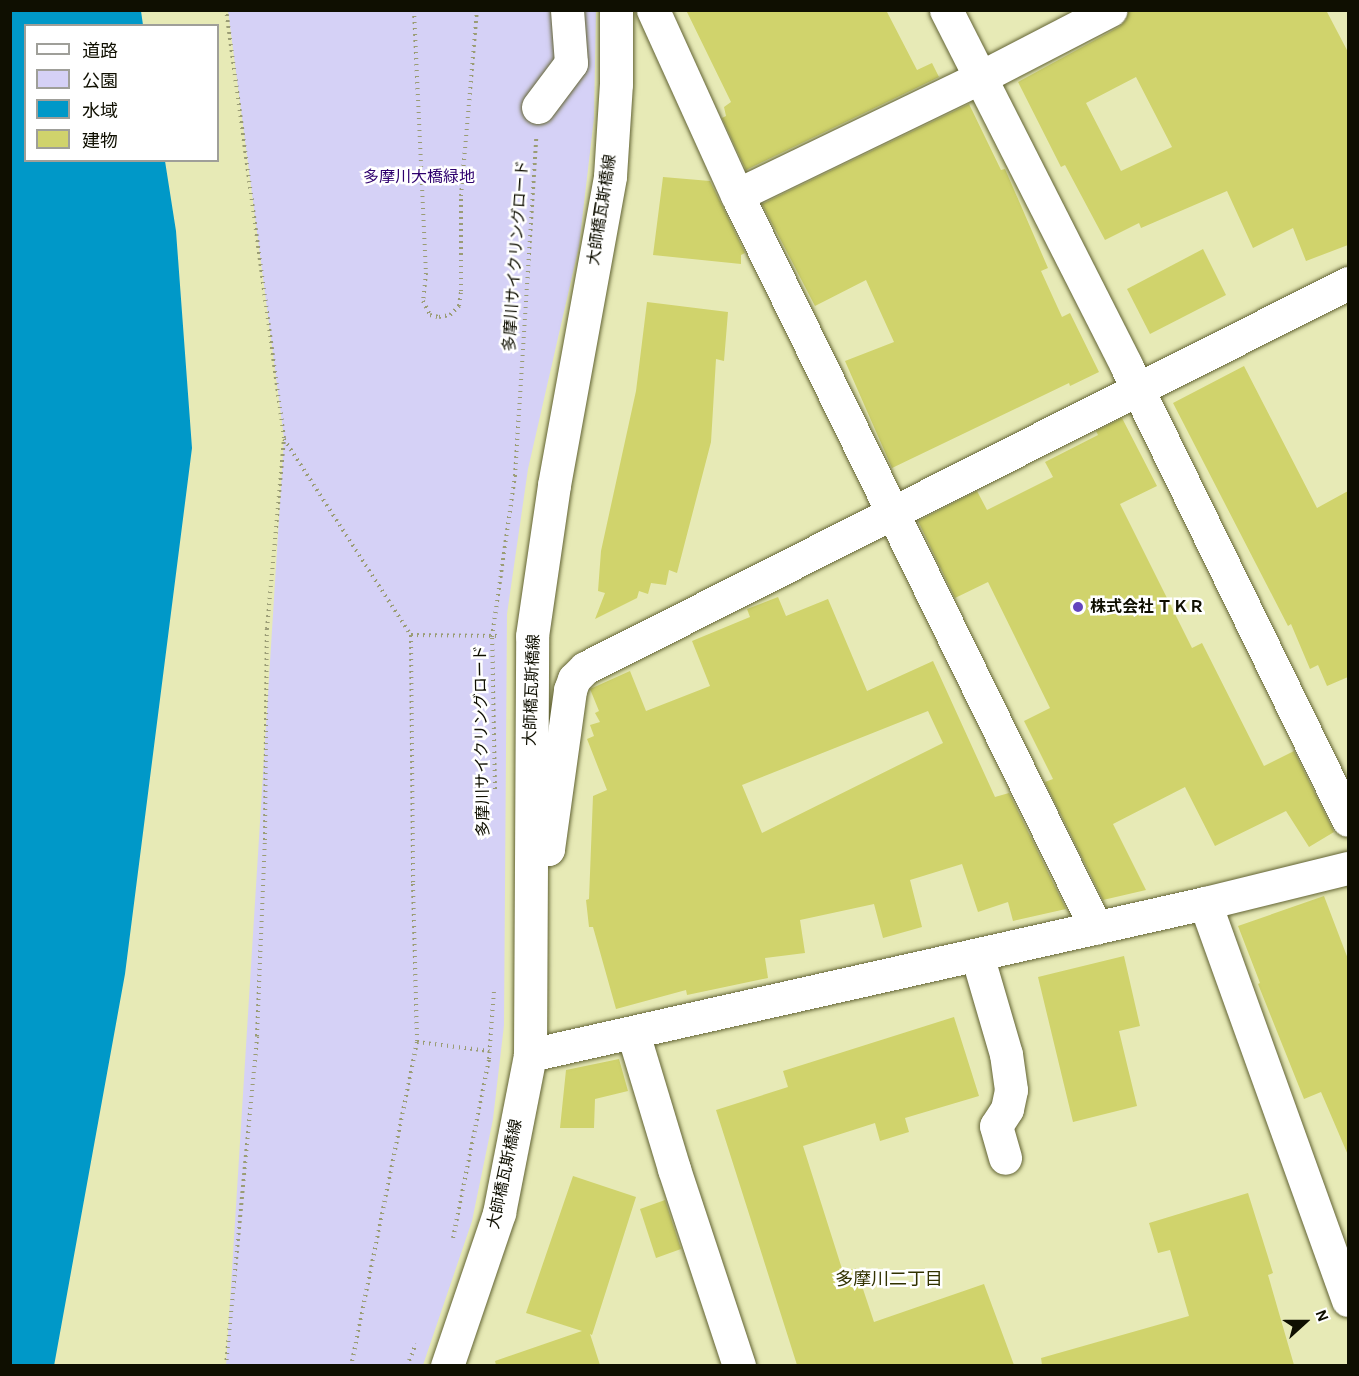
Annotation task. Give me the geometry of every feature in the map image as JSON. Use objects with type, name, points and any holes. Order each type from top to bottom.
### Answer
[{"type":"street","points":[[538,107],[571,63],[567,10]]},
{"type":"street","name":"大師橋瓦斯橋線","points":[[447,1365],[499,1213],[530,1055],[532,636],[554,485],[610,176],[616,84],[616,10]]},
{"type":"street","points":[[653,10],[736,195],[1096,928]]},
{"type":"street","points":[[946,10],[1137,389],[1348,820]]},
{"type":"street","points":[[736,195],[979,78],[1110,10]]},
{"type":"street","points":[[530,849],[548,849],[570,690],[573,679],[585,668],[1137,389],[1275,332],[1348,283]]},
{"type":"street","points":[[530,1055],[1096,928],[1348,868]]},
{"type":"street","points":[[1205,903],[1348,1300]]},
{"type":"street","points":[[977,955],[1006,1054],[1011,1090],[1007,1109],[996,1126],[1005,1158]]},
{"type":"street","points":[[633,1033],[674,1169],[739,1365]]},
{"type":"path","points":[[226,10],[284,438],[267,629],[265,840],[256,1036],[226,1365]]},
{"type":"path","points":[[414,10],[426,273],[423,301],[430,315],[439,317],[450,315],[459,306],[461,291],[461,196],[477,10]]},
{"type":"path","name":"多摩川サイクリングロード","points":[[495,790],[492,636],[514,476],[538,107]]},
{"type":"path","points":[[284,438],[411,635],[417,1042],[351,1365]]},
{"type":"path","points":[[411,635],[492,636]]},
{"type":"path","points":[[451,1243],[472,1150],[489,1051],[495,986]]},
{"type":"path","points":[[417,1042],[489,1051]]},
{"type":"path","points":[[407,1365],[421,1335]]},
{"type":"green space","name":"多摩川大橋緑地","points":[[228,11],[596,11],[594,118],[579,246],[528,469],[507,614],[504,1025],[493,1119],[472,1221],[423,1365],[226,1366],[284,438]]},
{"type":"water","points":[[10,11],[141,11],[143,24],[24,24],[24,162],[165,162],[176,231],[192,448],[125,974],[54,1366],[10,1365]]},
{"type":"building","points":[[686,10],[886,10],[917,70],[932,63],[939,77],[746,170],[722,118],[726,116],[724,107],[731,102]]},
{"type":"building","points":[[1129,10],[1326,10],[1348,52],[1348,245],[1306,261],[1293,228],[1253,248],[1227,191],[1141,228],[1139,223],[1105,240],[1065,165],[1061,167],[1018,82],[1119,27],[1126,20]],"holes":[[[1136,77],[1172,147],[1121,171],[1086,103]]]},
{"type":"building","points":[[969,104],[1001,170],[1005,169],[1048,268],[1041,271],[1062,317],[1070,313],[1099,372],[1070,386],[1069,383],[892,468],[845,361],[894,342],[866,280],[815,306],[762,204]]},
{"type":"building","points":[[663,177],[710,181],[745,253],[741,255],[741,264],[653,255]]},
{"type":"building","points":[[1203,249],[1226,295],[1150,334],[1127,289]]},
{"type":"building","points":[[647,302],[728,312],[724,361],[716,359],[711,442],[677,573],[669,570],[666,585],[651,583],[648,594],[639,591],[637,598],[595,619],[605,593],[598,591],[601,551],[636,391]]},
{"type":"building","points":[[1244,366],[1317,508],[1348,491],[1348,677],[1327,686],[1318,665],[1310,669],[1291,624],[1288,626],[1173,403]]},
{"type":"building","points":[[1122,418],[1157,486],[1120,504],[1192,648],[1202,643],[1264,766],[1294,751],[1334,832],[1309,847],[1286,811],[1215,846],[1185,787],[1113,824],[1146,890],[1103,900],[1045,782],[1053,779],[1024,721],[1050,708],[988,582],[955,598],[918,521],[977,491],[987,510],[1053,477],[1045,462],[1098,435],[1096,431]]},
{"type":"building","points":[[778,597],[786,616],[828,599],[867,691],[933,661],[995,797],[1009,793],[1066,909],[1013,921],[1008,902],[978,912],[962,864],[910,880],[922,927],[883,938],[874,904],[800,920],[805,953],[765,958],[768,978],[687,995],[686,990],[616,1009],[593,927],[589,927],[586,900],[589,899],[593,796],[607,790],[587,739],[594,736],[590,725],[600,722],[595,713],[599,711],[590,689],[630,671],[646,711],[710,686],[692,641],[750,617],[747,609]],"holes":[[[928,711],[943,743],[762,833],[742,785]]]},
{"type":"building","points":[[1324,896],[1348,959],[1348,1155],[1321,1092],[1304,1099],[1258,984],[1260,983],[1238,926]]},
{"type":"building","points":[[1124,956],[1140,1026],[1119,1031],[1137,1106],[1073,1122],[1038,977]]},
{"type":"building","points":[[954,1017],[979,1096],[905,1118],[909,1132],[880,1141],[875,1123],[803,1146],[843,1272],[856,1268],[874,1322],[984,1284],[1014,1365],[797,1365],[716,1110],[788,1087],[783,1071]]},
{"type":"building","points":[[619,1059],[628,1091],[595,1099],[594,1128],[560,1128],[566,1070]]},
{"type":"building","points":[[573,1176],[636,1197],[592,1335],[590,1334],[600,1365],[496,1365],[495,1361],[582,1331],[526,1313]]},
{"type":"building","points":[[1248,1193],[1273,1273],[1268,1275],[1294,1365],[1042,1365],[1041,1358],[1189,1316],[1170,1250],[1158,1253],[1149,1223]]},
{"type":"building","points":[[665,1200],[681,1249],[656,1258],[640,1209]]},
{"type":"place","name":"株式会社 ＴＫＲ","points":[[1078,607]]},
{"type":"district","name":"多摩川二丁目","points":[[889,1280]]}]
